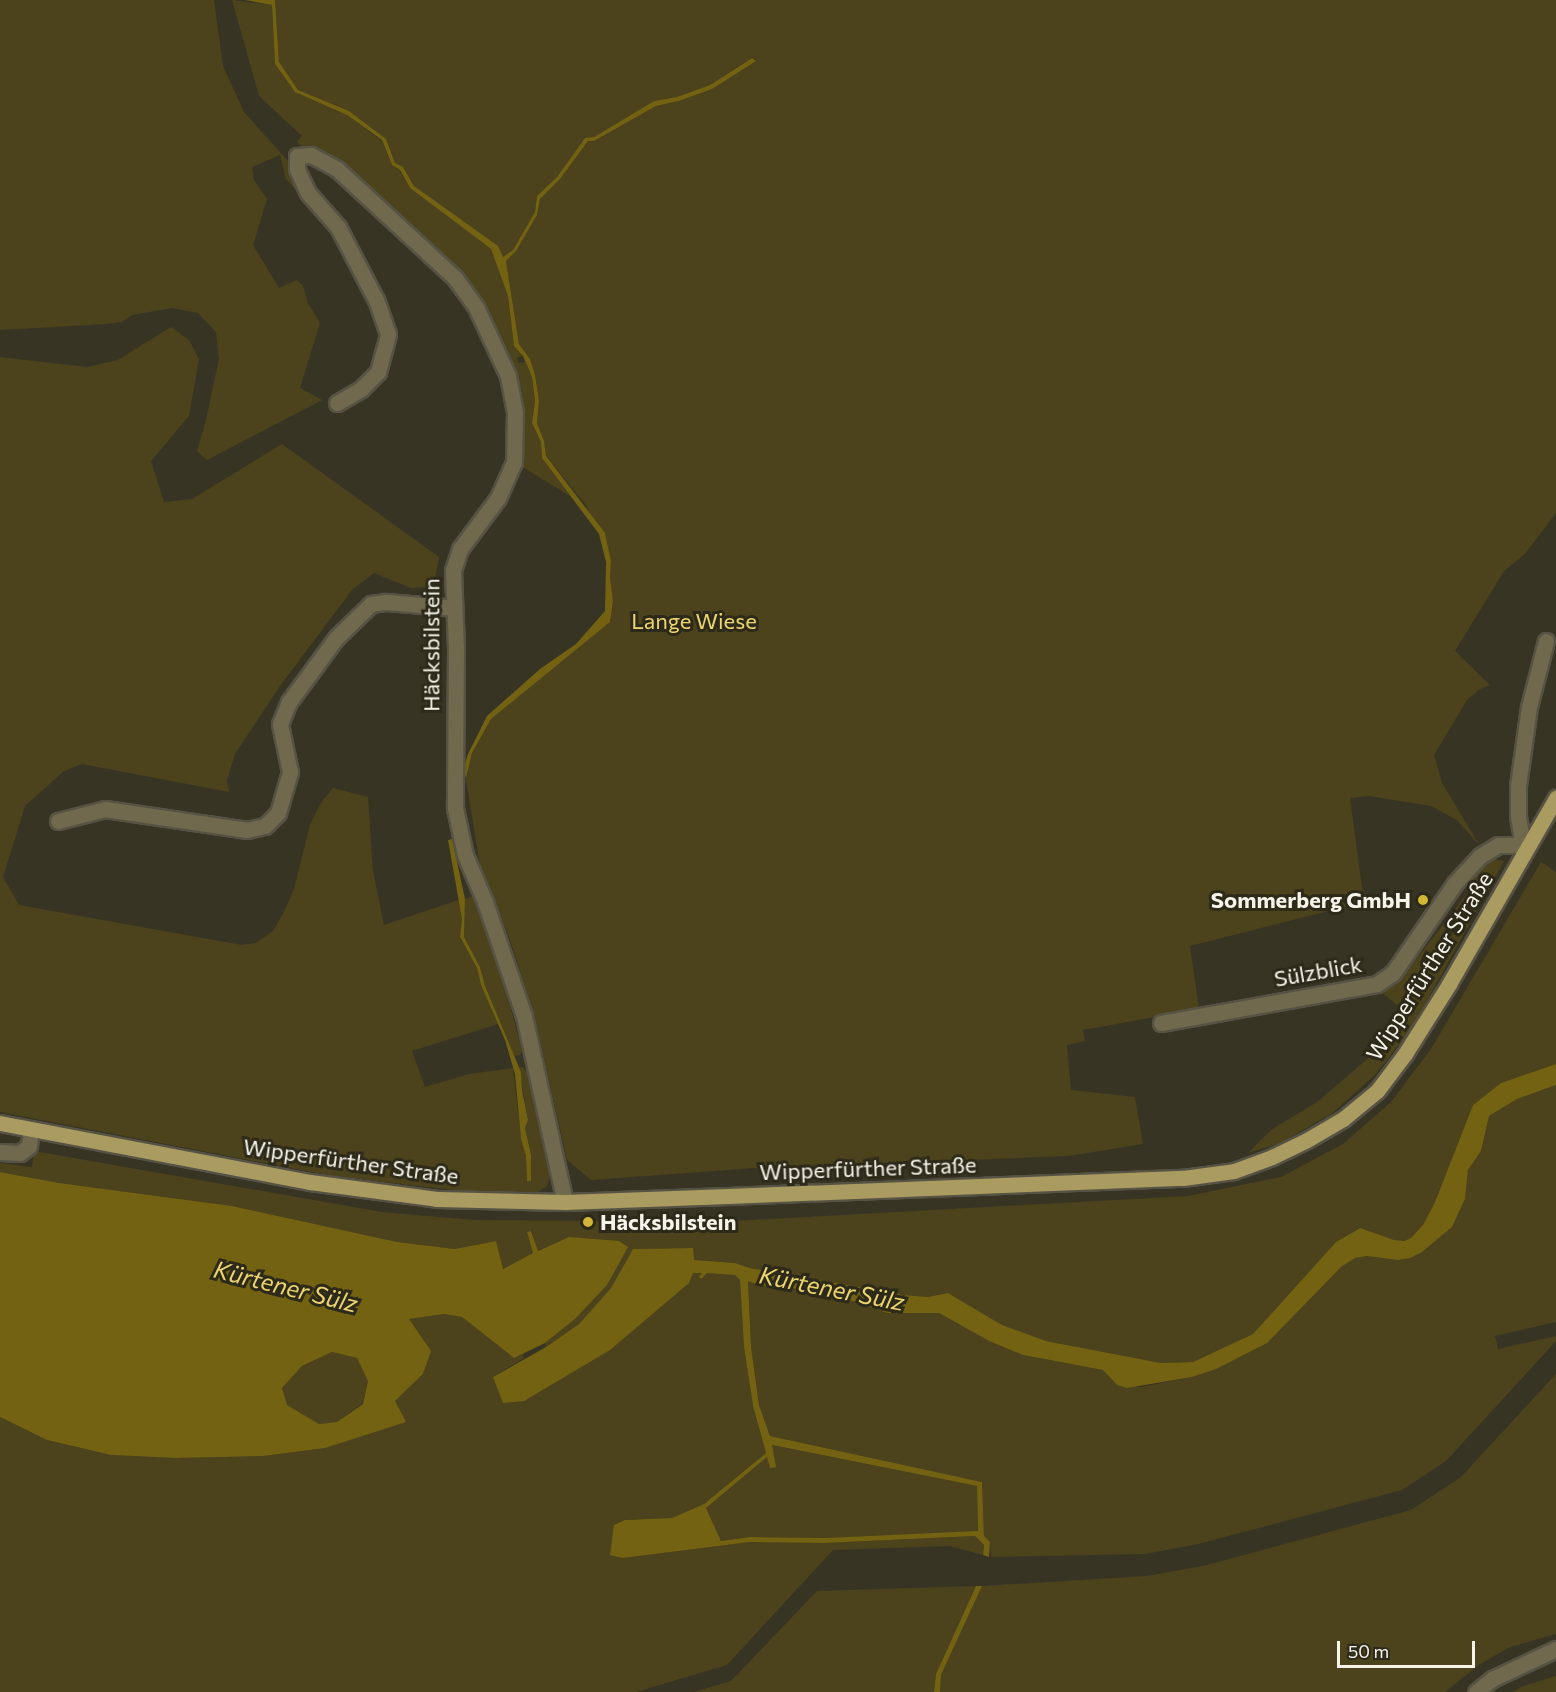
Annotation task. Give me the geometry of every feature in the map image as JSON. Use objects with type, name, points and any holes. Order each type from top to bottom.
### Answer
[{"type":"main road","name":"Wipperfürther Straße","points":[[0,1123],[310,1182],[426,1198],[565,1202],[1183,1178],[1234,1171],[1272,1157],[1343,1119],[1377,1091],[1405,1054],[1449,984],[1526,845],[1556,798]]},
{"type":"street","name":"Häcksbilstein","points":[[337,403],[361,389],[378,372],[388,334],[376,300],[338,227],[308,193],[297,169],[297,156],[311,154],[337,169],[455,278],[476,308],[508,376],[515,412],[514,462],[498,498],[460,549],[453,570],[455,808],[465,855],[485,902],[524,1016],[565,1202]]},
{"type":"street","points":[[58,821],[105,809],[247,830],[265,825],[278,813],[290,772],[280,724],[289,702],[336,638],[371,604],[386,602],[454,608]]},
{"type":"street","points":[[1526,845],[1518,816],[1518,786],[1529,707],[1546,641]]},
{"type":"street","name":"Sülzblick","points":[[1161,1023],[1377,984],[1393,973],[1455,883],[1480,856],[1498,845],[1526,845]]},
{"type":"street","points":[[0,1152],[20,1153],[29,1146],[31,1129]]},
{"type":"street","points":[[1476,1692],[1492,1679],[1556,1649]]},
{"type":"green space","points":[[0,0],[214,0],[223,66],[244,112],[288,161],[306,201],[286,179],[280,155],[252,167],[254,180],[267,199],[253,245],[279,288],[297,280],[303,286],[308,303],[320,323],[300,388],[322,400],[207,460],[197,451],[219,359],[216,332],[198,313],[172,308],[132,315],[122,322],[107,324],[0,330]]},
{"type":"green space","points":[[232,0],[272,5],[275,64],[295,92],[347,115],[382,141],[392,165],[399,170],[410,188],[491,249],[508,296],[514,346],[523,356],[517,358],[518,363],[525,362],[532,377],[535,401],[532,423],[541,442],[542,458],[570,496],[521,466],[524,434],[521,387],[486,309],[463,277],[362,184],[323,152],[300,145],[297,141],[302,136],[259,96]]},
{"type":"green space","name":"Lange Wiese","points":[[275,0],[1556,0],[1556,513],[1525,554],[1504,571],[1455,651],[1490,685],[1480,689],[1467,700],[1434,755],[1442,783],[1480,846],[1457,820],[1431,806],[1369,796],[1350,798],[1364,902],[1190,946],[1199,1009],[1083,1030],[1085,1041],[1067,1045],[1071,1090],[1135,1097],[1143,1144],[1068,1156],[755,1168],[591,1180],[567,1160],[534,1015],[509,937],[480,865],[466,779],[472,753],[491,719],[610,622],[613,601],[611,561],[586,505],[546,456],[544,441],[537,423],[539,400],[535,375],[530,359],[519,344],[506,261],[516,251],[537,215],[540,199],[560,179],[588,141],[594,141],[656,106],[679,101],[712,89],[751,58],[710,85],[677,97],[654,101],[594,137],[585,138],[557,177],[537,196],[535,212],[513,250],[503,257],[414,186],[403,167],[395,163],[386,139],[349,111],[298,90],[279,62]]},
{"type":"green space","points":[[171,327],[189,340],[199,359],[189,416],[151,461],[164,502],[192,499],[282,444],[439,557],[435,579],[425,587],[411,588],[374,573],[352,590],[280,686],[235,754],[227,780],[229,792],[82,764],[64,771],[25,806],[3,877],[19,905],[242,945],[256,943],[273,931],[284,912],[294,889],[310,825],[320,804],[333,788],[368,797],[373,871],[384,925],[459,900],[462,919],[460,938],[477,968],[481,985],[498,1024],[412,1051],[425,1087],[469,1074],[513,1068],[521,1139],[526,1156],[527,1180],[531,1181],[531,1155],[525,1128],[528,1120],[519,1068],[523,1067],[527,1072],[551,1173],[547,1186],[535,1194],[462,1191],[333,1176],[0,1112],[0,357],[87,367],[118,360]]},
{"type":"green space","points":[[1490,858],[1504,861],[1412,1028],[1375,1075],[1331,1114],[1280,1143],[1248,1153],[1271,1130],[1317,1102],[1372,1055],[1403,1010],[1380,991],[1411,966],[1473,886],[1466,877]]},
{"type":"green space","points":[[1541,862],[1556,872],[1556,1064],[1501,1083],[1473,1105],[1435,1202],[1423,1225],[1411,1238],[1404,1241],[1394,1240],[1359,1228],[1336,1242],[1253,1334],[1193,1362],[1161,1363],[1046,1341],[1002,1325],[948,1293],[928,1297],[904,1295],[750,1268],[735,1263],[693,1260],[693,1248],[633,1249],[611,1288],[579,1324],[546,1347],[545,1343],[575,1319],[569,1237],[537,1251],[532,1231],[527,1232],[533,1253],[502,1269],[496,1241],[455,1249],[397,1242],[232,1206],[59,1183],[0,1172],[0,1163],[32,1167],[34,1151],[382,1212],[474,1220],[715,1222],[1188,1196],[1281,1177],[1343,1144],[1391,1102],[1431,1049]]},
{"type":"green space","points":[[472,896],[491,942],[522,1051],[520,1055],[514,1056],[485,986],[480,967],[464,937],[465,899]]},
{"type":"green space","points":[[1556,1085],[1556,1322],[1495,1336],[1498,1349],[1556,1336],[1556,1341],[1446,1461],[1402,1490],[1198,1544],[1145,1554],[991,1557],[990,1542],[984,1537],[982,1482],[770,1436],[759,1405],[751,1346],[748,1280],[761,1286],[778,1285],[857,1302],[887,1313],[939,1313],[989,1341],[1023,1355],[1103,1370],[1117,1385],[1141,1387],[1192,1377],[1216,1369],[1355,1258],[1367,1256],[1398,1260],[1422,1252],[1452,1227],[1465,1199],[1468,1170],[1481,1151],[1489,1116],[1517,1099]]},
{"type":"green space","points":[[693,1273],[735,1275],[740,1280],[744,1347],[753,1406],[766,1453],[704,1504],[672,1518],[625,1520],[623,1558],[750,1542],[824,1543],[975,1536],[984,1545],[983,1555],[949,1546],[833,1550],[727,1665],[636,1692],[0,1692],[0,1417],[47,1440],[111,1455],[176,1458],[264,1456],[325,1448],[395,1401],[423,1374],[408,1319],[444,1314],[462,1317],[514,1358],[523,1354],[524,1358],[493,1377]]},
{"type":"green space","points":[[332,1352],[357,1358],[368,1381],[363,1403],[337,1422],[319,1424],[286,1405],[282,1388],[302,1366]]},
{"type":"green space","points":[[1556,1374],[1556,1634],[1510,1647],[1480,1664],[1445,1692],[940,1692],[941,1675],[982,1586],[1147,1576],[1203,1566],[1411,1510],[1461,1477]]},
{"type":"green space","points":[[771,1445],[977,1486],[978,1532],[825,1538],[750,1537],[721,1541],[706,1508],[767,1457]]},
{"type":"green space","points":[[976,1586],[936,1674],[934,1692],[694,1692],[731,1681],[817,1591]]},
{"type":"green space","points":[[1556,1676],[1556,1692],[1513,1692],[1521,1687]]},
{"type":"water","points":[[245,0],[275,0],[279,62],[298,90],[349,111],[386,139],[395,163],[403,167],[414,186],[498,246],[503,257],[513,250],[535,212],[537,196],[557,177],[585,138],[594,137],[654,101],[677,97],[710,85],[752,58],[756,61],[712,89],[679,101],[656,106],[594,141],[588,141],[560,179],[540,199],[537,215],[516,251],[506,261],[519,344],[530,359],[535,375],[539,400],[537,423],[544,441],[546,456],[605,533],[611,561],[613,601],[610,622],[491,719],[472,753],[466,778],[463,770],[468,754],[487,716],[540,669],[576,644],[605,611],[606,562],[599,534],[542,458],[541,442],[532,423],[535,401],[532,377],[523,356],[514,346],[508,296],[491,249],[410,188],[400,170],[392,165],[382,140],[347,115],[295,92],[275,64],[272,5]]},
{"type":"water","points":[[452,839],[465,899],[464,937],[480,967],[485,986],[521,1072],[528,1120],[525,1128],[531,1155],[531,1181],[527,1181],[515,1074],[505,1040],[481,985],[477,968],[460,937],[462,919],[448,840]]},
{"type":"water","name":"Kürtener Sülz","points":[[1556,1064],[1556,1085],[1517,1099],[1489,1116],[1481,1151],[1468,1170],[1465,1199],[1452,1227],[1422,1252],[1410,1258],[1398,1260],[1367,1256],[1355,1258],[1341,1267],[1267,1343],[1216,1369],[1192,1377],[1127,1388],[1117,1385],[1103,1370],[1023,1355],[989,1341],[939,1313],[887,1313],[857,1302],[778,1285],[761,1286],[748,1281],[751,1346],[759,1405],[770,1436],[982,1482],[984,1536],[990,1542],[989,1557],[983,1555],[984,1545],[975,1536],[824,1543],[750,1542],[623,1558],[610,1555],[614,1525],[625,1520],[672,1518],[704,1504],[766,1453],[753,1406],[744,1347],[740,1280],[735,1275],[707,1273],[701,1279],[699,1277],[702,1273],[693,1273],[689,1283],[610,1350],[524,1401],[503,1403],[493,1377],[546,1347],[579,1324],[611,1288],[633,1249],[693,1248],[694,1260],[735,1263],[750,1268],[904,1295],[928,1297],[948,1293],[1002,1325],[1046,1341],[1161,1363],[1193,1362],[1253,1334],[1336,1242],[1360,1228],[1394,1240],[1404,1241],[1411,1238],[1423,1225],[1435,1202],[1473,1105],[1501,1083]],"holes":[[[772,1445],[977,1486],[978,1531],[825,1538],[750,1537],[721,1541],[706,1508],[767,1457],[770,1468],[776,1467]]]},
{"type":"water","name":"Kürtener Sülz","points":[[0,1172],[59,1183],[232,1206],[397,1242],[455,1249],[496,1241],[503,1269],[533,1253],[527,1232],[531,1231],[538,1251],[569,1237],[619,1241],[628,1247],[607,1285],[575,1319],[545,1343],[514,1358],[462,1317],[444,1314],[409,1319],[431,1351],[423,1374],[395,1401],[406,1422],[325,1448],[264,1456],[176,1458],[111,1455],[47,1440],[0,1417]],"holes":[[[332,1352],[357,1358],[368,1381],[363,1404],[337,1422],[319,1424],[287,1405],[282,1388],[302,1366]]]},
{"type":"water","points":[[976,1586],[982,1586],[941,1675],[940,1692],[934,1692],[936,1674]]},
{"type":"place","name":"Sommerberg GmbH","points":[[1423,900]]},
{"type":"place","name":"Häcksbilstein","points":[[588,1222]]}]
